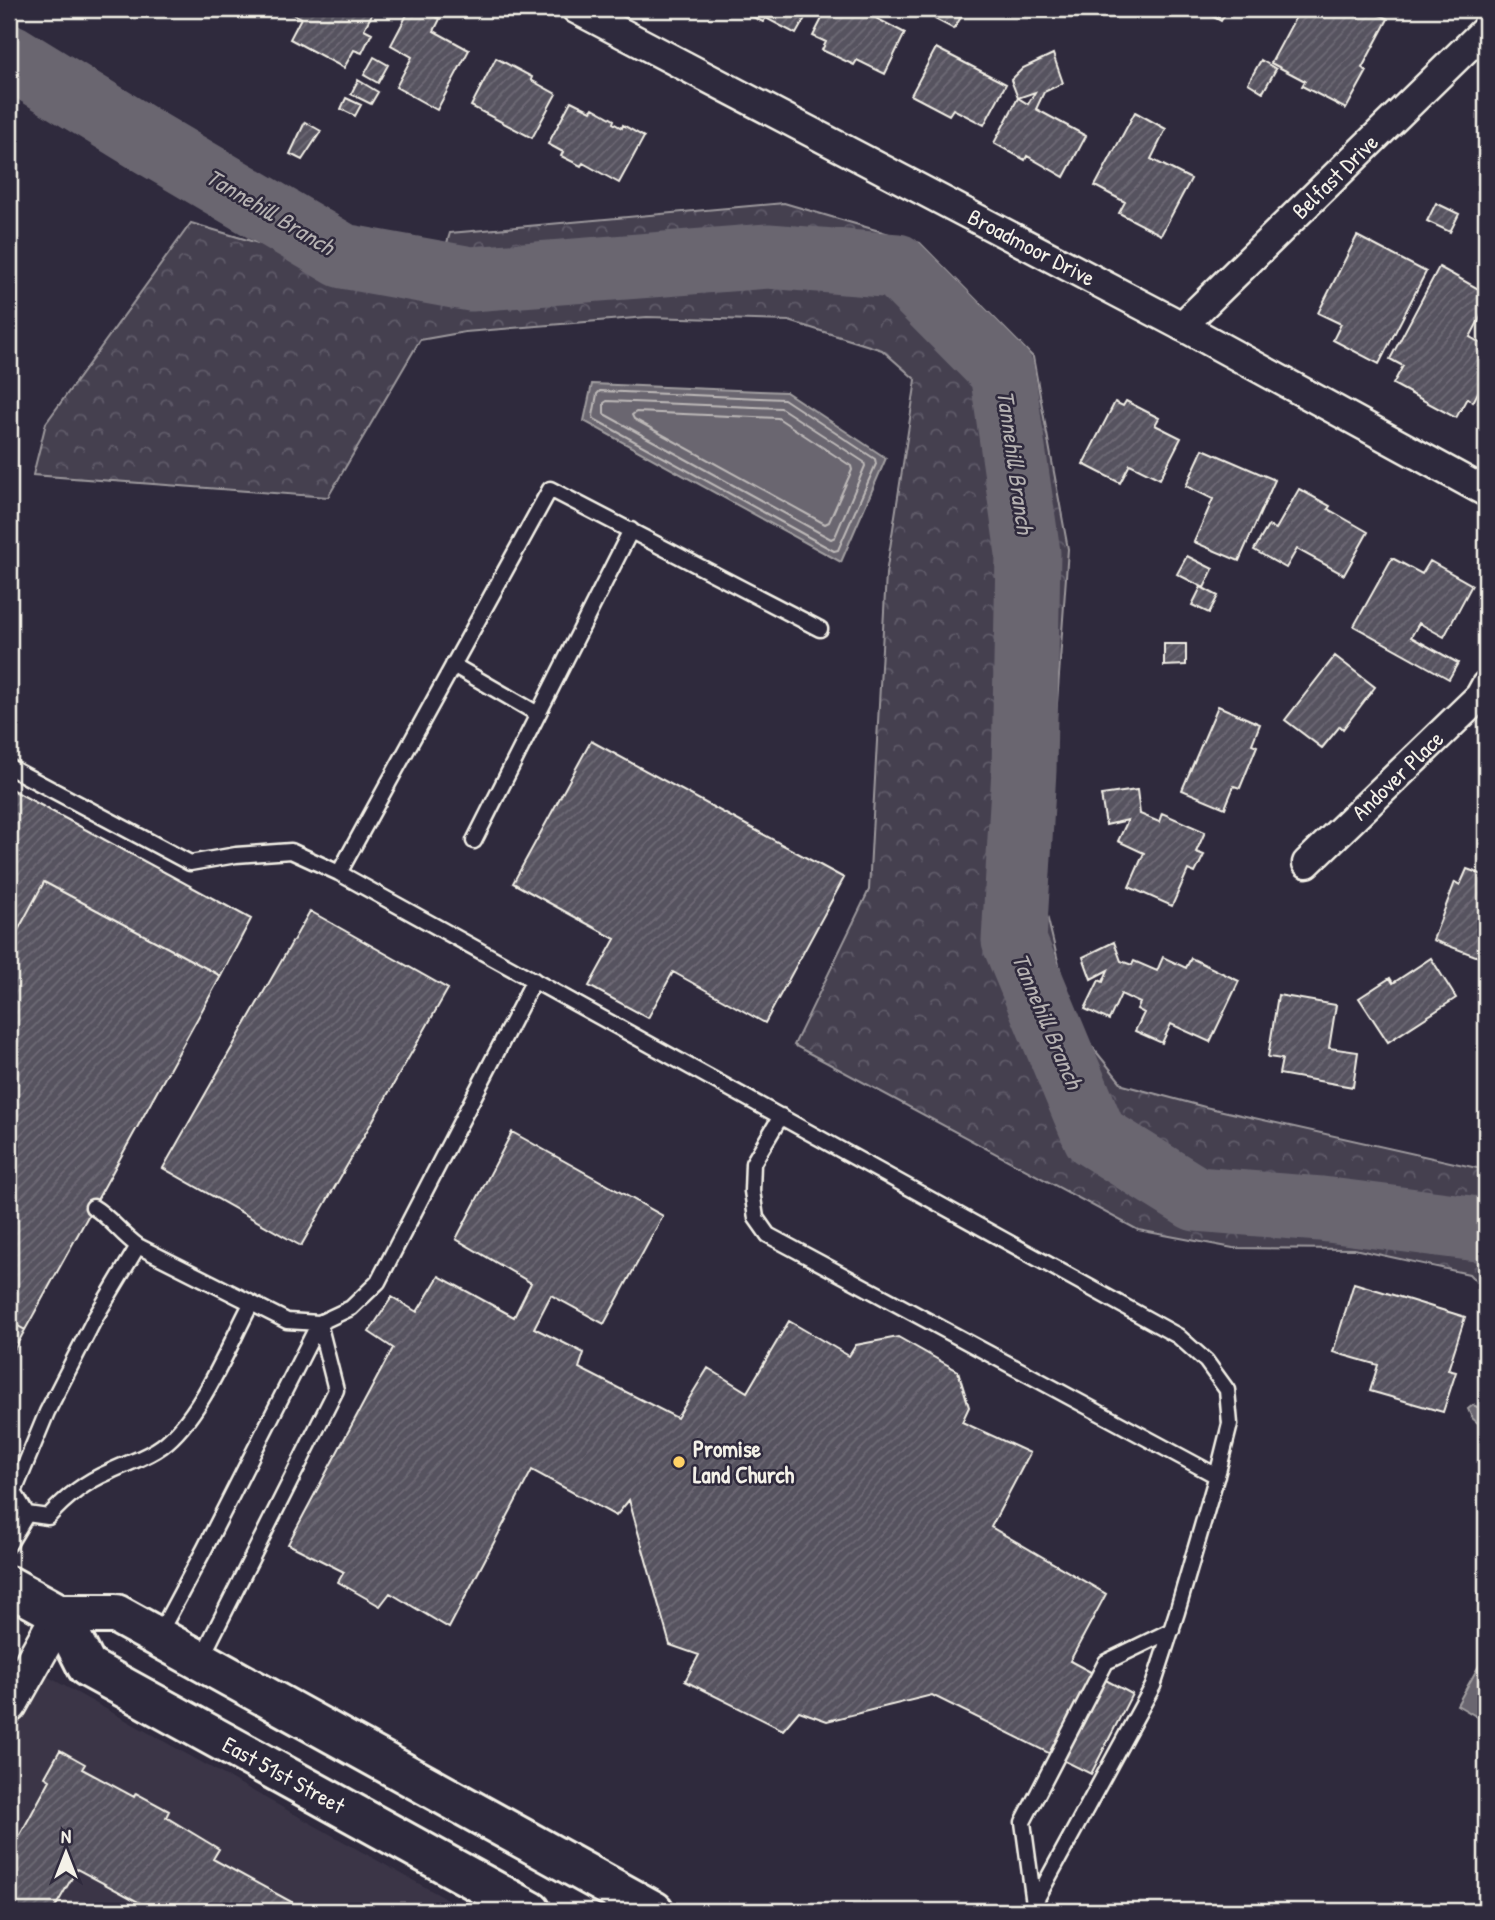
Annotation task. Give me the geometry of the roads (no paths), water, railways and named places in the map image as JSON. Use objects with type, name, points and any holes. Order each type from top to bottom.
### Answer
[{"type":"main road","points":[[9,1586],[60,1614],[116,1614],[654,1911]]},
{"type":"main road","name":"East 51st Street","points":[[60,1614],[87,1667],[531,1911]]},
{"type":"street","name":"Broadmoor Drive","points":[[576,9],[1182,326],[1486,492]]},
{"type":"street","name":"Belfast Drive","points":[[1182,326],[1486,29]]},
{"type":"street","name":"Andover Place","points":[[1307,863],[1480,696],[1486,685]]},
{"type":"street","points":[[9,1705],[60,1614]]},
{"type":"lane","points":[[339,873],[550,489],[820,629]]},
{"type":"lane","points":[[474,842],[631,530]]},
{"type":"lane","points":[[453,666],[538,714]]},
{"type":"lane","points":[[9,767],[190,863],[291,850],[339,873],[1178,1336],[1206,1361],[1227,1390],[1230,1424],[1172,1630],[1153,1686],[1040,1908]]},
{"type":"lane","points":[[93,1207],[105,1214],[124,1236],[138,1246],[287,1321],[319,1323],[351,1308],[378,1282],[534,979]]},
{"type":"lane","points":[[781,1116],[753,1163],[752,1191],[756,1218],[768,1235],[1217,1476]]},
{"type":"lane","points":[[27,1514],[14,1492],[47,1412],[95,1318],[138,1246]]},
{"type":"lane","points":[[27,1514],[48,1517],[60,1503],[90,1482],[165,1444],[193,1415],[251,1304]]},
{"type":"lane","points":[[158,1636],[319,1323]]},
{"type":"lane","points":[[201,1659],[336,1390],[319,1323]]},
{"type":"lane","points":[[9,1544],[27,1514]]},
{"type":"lane","points":[[1040,1908],[1023,1822],[1106,1662],[1172,1630]]},
{"type":"water","points":[[592,384],[786,392],[886,458],[841,562],[584,421]]},
{"type":"water","points":[[1473,1405],[1486,1411],[1486,1430],[1472,1418],[1468,1409]]},
{"type":"water","points":[[1486,1653],[1486,1722],[1457,1705]]},
{"type":"waterway","name":"Tannehill Branch","points":[[9,56],[343,256],[471,279],[768,256],[897,266],[1002,372],[1028,553],[1024,770],[1014,941],[1095,1136],[1196,1199],[1321,1209],[1486,1230]]},
{"type":"place","name":"Promise Land Church","points":[[679,1462]]}]
